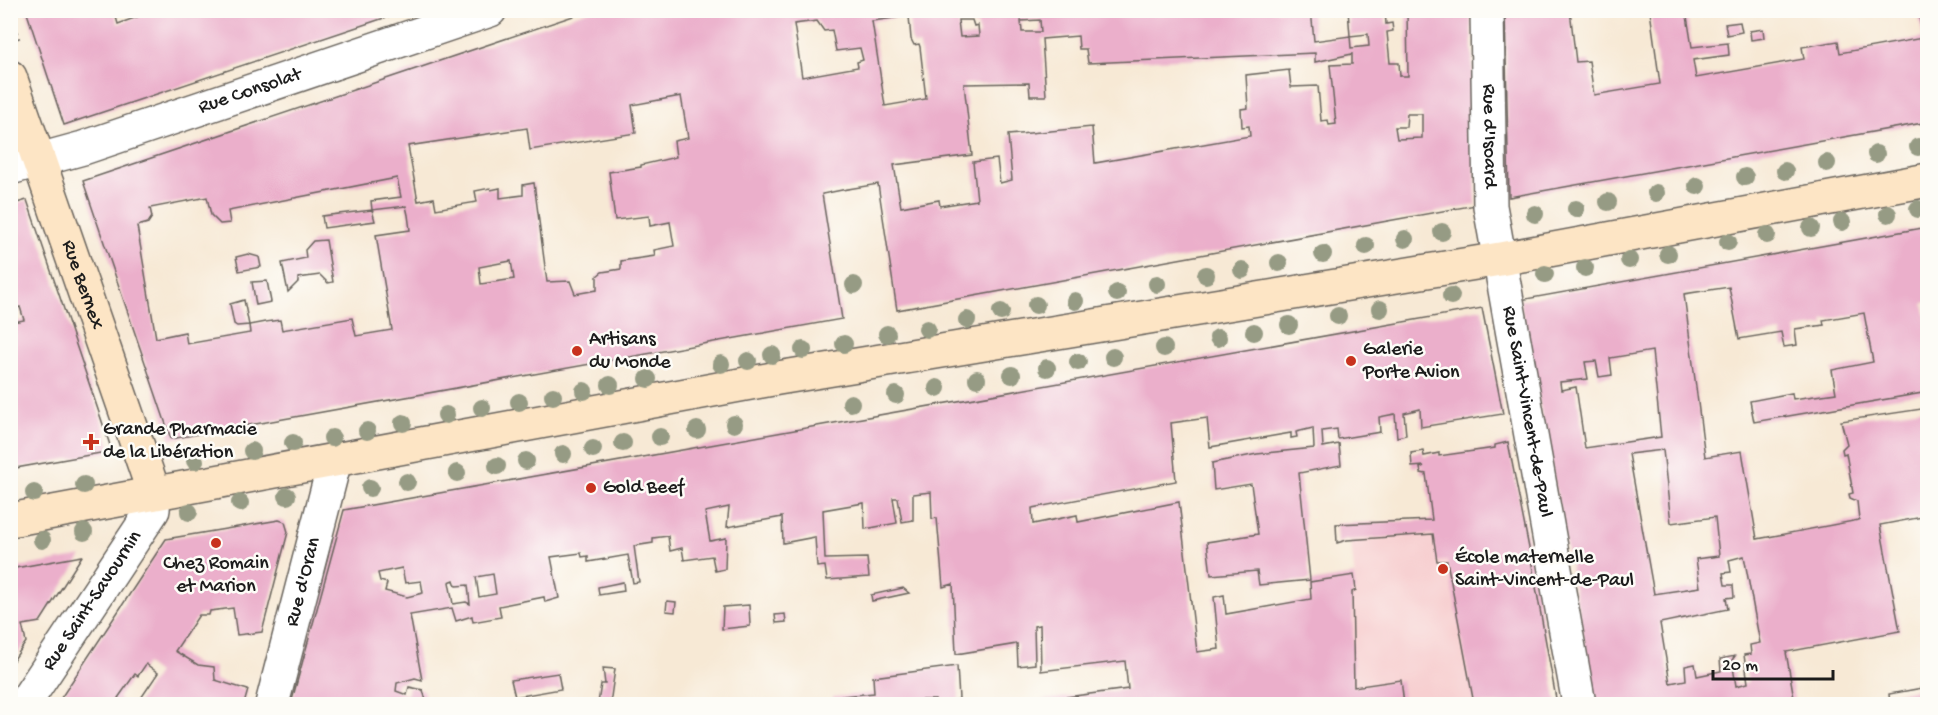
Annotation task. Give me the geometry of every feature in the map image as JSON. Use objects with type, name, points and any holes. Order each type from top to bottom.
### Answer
[{"type":"main road","name":"Rue Bernex","points":[[10,77],[25,164],[154,493]]},
{"type":"main road","points":[[10,520],[778,378],[1500,260],[1928,180]]},
{"type":"street","name":"Rue Consolat","points":[[25,164],[490,10]]},
{"type":"street","name":"Rue d'Isoard","points":[[1487,10],[1490,206],[1500,260]]},
{"type":"street","name":"Rue Saint-Vincent-de-Paul","points":[[1500,260],[1578,705]]},
{"type":"street","name":"Rue d'Oran","points":[[272,705],[335,460]]},
{"type":"street","name":"Rue Saint-Savournin","points":[[24,705],[153,510],[154,493]]},
{"type":"shaded area","name":"École maternelle Saint-Vincent-de-Paul","points":[[1426,474],[1529,548],[1557,704],[1404,704],[1401,680],[1354,687],[1352,592],[1356,590],[1351,541],[1433,534]]},
{"type":"building","points":[[26,10],[114,10],[118,24],[156,10],[405,11],[64,125]]},
{"type":"building","points":[[591,10],[1083,10],[1084,17],[1096,16],[1096,10],[1152,10],[1152,14],[1166,13],[1165,10],[1311,10],[1314,41],[1350,36],[1348,10],[1385,10],[1386,24],[1392,23],[1393,31],[1387,32],[1390,63],[1399,63],[1400,76],[1408,76],[1407,10],[1471,10],[1476,205],[897,310],[878,184],[842,190],[822,194],[842,319],[171,439],[83,181]],"holes":[[[909,16],[911,39],[914,45],[919,44],[920,47],[926,99],[885,106],[872,21]],[[958,20],[972,20],[974,26],[978,25],[979,36],[960,37]],[[1040,20],[1041,32],[1022,32],[1021,21]],[[817,21],[824,31],[832,30],[836,51],[860,48],[863,60],[857,62],[858,67],[802,77],[794,24]],[[1368,34],[1369,46],[1351,48],[1350,36]],[[1078,36],[1079,49],[1086,49],[1088,63],[1315,53],[1315,62],[1352,54],[1352,64],[1330,65],[1336,124],[1329,125],[1328,120],[1321,121],[1318,86],[1291,87],[1289,70],[1246,75],[1248,108],[1241,109],[1242,127],[1249,126],[1250,136],[1095,163],[1092,127],[1008,135],[1012,180],[1000,183],[997,159],[973,162],[977,200],[940,206],[939,200],[901,207],[894,165],[972,155],[964,84],[1029,83],[1030,96],[1046,96],[1042,39]],[[681,96],[688,138],[674,141],[676,157],[641,165],[641,167],[609,172],[615,220],[649,216],[650,226],[670,222],[674,246],[654,250],[655,256],[621,261],[621,269],[602,272],[597,276],[597,290],[575,294],[570,281],[547,282],[534,183],[523,185],[523,195],[500,198],[500,188],[491,190],[490,188],[475,191],[477,202],[436,209],[434,198],[418,201],[408,146],[527,128],[530,150],[636,133],[632,105]],[[1407,114],[1422,114],[1422,138],[1397,139],[1395,127],[1406,127]],[[397,178],[401,197],[371,201],[372,210],[406,206],[408,215],[410,230],[376,235],[392,330],[356,336],[352,318],[282,330],[280,320],[249,325],[250,333],[187,344],[185,332],[156,338],[137,226],[148,223],[152,217],[150,208],[207,197],[211,215],[220,224],[230,223],[228,211]],[[511,261],[514,279],[481,284],[479,267]]]},
{"type":"building","points":[[1505,10],[1570,10],[1576,62],[1589,61],[1594,95],[1660,84],[1650,11],[1686,10],[1692,47],[1728,43],[1729,55],[1693,60],[1696,78],[1804,59],[1802,47],[1838,41],[1840,53],[1923,38],[1918,10],[1928,10],[1928,122],[1509,197]]},
{"type":"building","points":[[1740,22],[1742,32],[1727,35],[1725,24]]},
{"type":"building","points":[[1763,29],[1764,38],[1751,40],[1750,31]]},
{"type":"building","points":[[27,200],[112,451],[10,469],[10,339],[15,338],[13,322],[24,320],[20,307],[10,310],[10,205]]},
{"type":"building","points":[[372,210],[375,221],[324,228],[322,216]]},
{"type":"building","points":[[1928,227],[1928,302],[1923,303],[1928,329],[1928,392],[1754,422],[1750,401],[1792,393],[1793,399],[1836,393],[1832,370],[1873,362],[1864,313],[1823,320],[1824,325],[1795,329],[1797,345],[1784,347],[1781,332],[1739,339],[1729,287],[1684,294],[1705,457],[1742,451],[1757,539],[1859,520],[1857,501],[1850,498],[1849,494],[1853,493],[1846,453],[1843,454],[1842,449],[1847,444],[1841,421],[1928,408],[1928,516],[1880,525],[1900,631],[1786,652],[1795,704],[1596,704],[1520,300]],"holes":[[[1652,351],[1661,437],[1585,448],[1576,387],[1561,390],[1560,382],[1588,379],[1585,362],[1596,361],[1599,377],[1612,375],[1610,358]],[[1663,450],[1671,523],[1715,517],[1719,556],[1696,559],[1700,587],[1654,594],[1629,454]],[[1744,556],[1760,643],[1750,645],[1751,654],[1744,655],[1748,683],[1736,686],[1732,660],[1735,656],[1720,659],[1721,671],[1697,676],[1695,664],[1685,666],[1686,680],[1670,683],[1660,623],[1728,609],[1726,598],[1734,597],[1733,585],[1725,585],[1723,573],[1731,572],[1729,560]]]},
{"type":"building","points":[[326,240],[333,282],[328,283],[320,275],[298,278],[298,282],[288,292],[282,263],[306,258],[305,250],[313,241]]},
{"type":"building","points":[[248,254],[259,257],[261,267],[239,271],[236,257]]},
{"type":"building","points":[[267,281],[271,302],[256,305],[252,282]]},
{"type":"building","points":[[244,300],[249,325],[237,326],[234,324],[230,304]]},
{"type":"building","points":[[1482,308],[1503,414],[1421,427],[1420,409],[1404,413],[1406,435],[1397,437],[1395,414],[1379,417],[1380,432],[1338,439],[1337,429],[1322,431],[1323,447],[1339,444],[1341,465],[1299,473],[1310,580],[1259,585],[1257,571],[1211,575],[1207,542],[1258,534],[1251,484],[1214,490],[1212,463],[1257,454],[1314,448],[1313,428],[1296,432],[1297,437],[1291,438],[1291,433],[1210,447],[1207,418],[1171,423],[1176,481],[1032,508],[1033,524],[1077,515],[1078,522],[1179,502],[1197,652],[1219,649],[1214,597],[1224,595],[1226,614],[1311,599],[1310,582],[1354,575],[1356,590],[1352,592],[1354,687],[1401,680],[1404,704],[1012,704],[1128,689],[1125,661],[1041,671],[1040,625],[1034,626],[1035,664],[1018,666],[1017,644],[956,654],[953,584],[943,587],[937,518],[932,519],[931,492],[913,494],[913,520],[902,522],[898,498],[893,498],[897,523],[865,529],[864,503],[823,510],[825,559],[867,558],[869,577],[827,580],[825,566],[817,567],[815,537],[783,543],[782,517],[727,527],[729,507],[705,512],[710,541],[726,538],[725,569],[715,571],[712,556],[684,560],[682,548],[670,551],[668,536],[653,538],[653,543],[634,546],[639,582],[633,583],[628,555],[588,562],[588,556],[582,557],[581,553],[551,557],[559,598],[545,602],[544,597],[499,606],[501,617],[473,622],[472,616],[456,621],[452,608],[410,615],[422,680],[415,678],[397,683],[396,691],[407,695],[409,687],[423,690],[427,704],[291,704],[344,510]],"holes":[[[402,568],[405,583],[421,581],[423,593],[407,597],[385,591],[387,583],[380,581],[378,573]],[[493,574],[496,594],[479,597],[476,577]],[[454,580],[456,586],[468,585],[470,604],[466,602],[453,604],[449,582]]]},
{"type":"building","points":[[1508,442],[1557,704],[1474,704],[1447,561],[1437,561],[1433,534],[1347,540],[1337,543],[1336,524],[1432,520],[1426,474],[1421,473],[1420,468],[1424,466],[1412,467],[1411,453],[1423,451],[1424,456],[1439,453],[1439,456],[1495,448],[1495,445]]},
{"type":"building","points":[[279,520],[285,522],[288,532],[262,632],[237,635],[233,608],[210,611],[209,615],[199,615],[175,651],[198,665],[214,667],[215,680],[248,690],[244,704],[137,704],[158,673],[146,664],[138,676],[135,674],[118,698],[121,701],[119,704],[57,704],[166,539]]},
{"type":"building","points":[[82,556],[40,622],[22,625],[26,642],[10,665],[10,569]]},
{"type":"building","points":[[623,582],[624,591],[599,595],[598,587]]},
{"type":"building","points":[[903,588],[909,593],[872,601],[871,595]]},
{"type":"building","points":[[667,601],[676,602],[675,612],[666,611]]},
{"type":"building","points":[[749,605],[750,626],[722,629],[723,607]]},
{"type":"building","points":[[785,614],[786,622],[776,623],[775,615]]},
{"type":"building","points":[[957,666],[959,699],[952,701],[952,704],[936,704],[935,700],[916,700],[916,702],[902,704],[821,704],[833,700],[833,697],[874,693],[873,677]]},
{"type":"building","points":[[603,668],[615,669],[610,704],[598,703],[601,684],[605,684]]},
{"type":"building","points":[[558,673],[561,689],[515,697],[511,680]]},
{"type":"building","points":[[1928,687],[1928,704],[1890,704],[1889,694]]},
{"type":"place","name":"Artisans du Monde","points":[[577,351]]},
{"type":"place","name":"Galerie Porte Avion","points":[[1351,361]]},
{"type":"place","name":"Grande Pharmacie de la Libération","points":[[91,442]]},
{"type":"place","name":"Gold Beef","points":[[591,488]]},
{"type":"place","name":"Chez Romain et Marion","points":[[216,543]]},
{"type":"place","name":"École maternelle Saint-Vincent-de-Paul","points":[[1443,569]]}]
